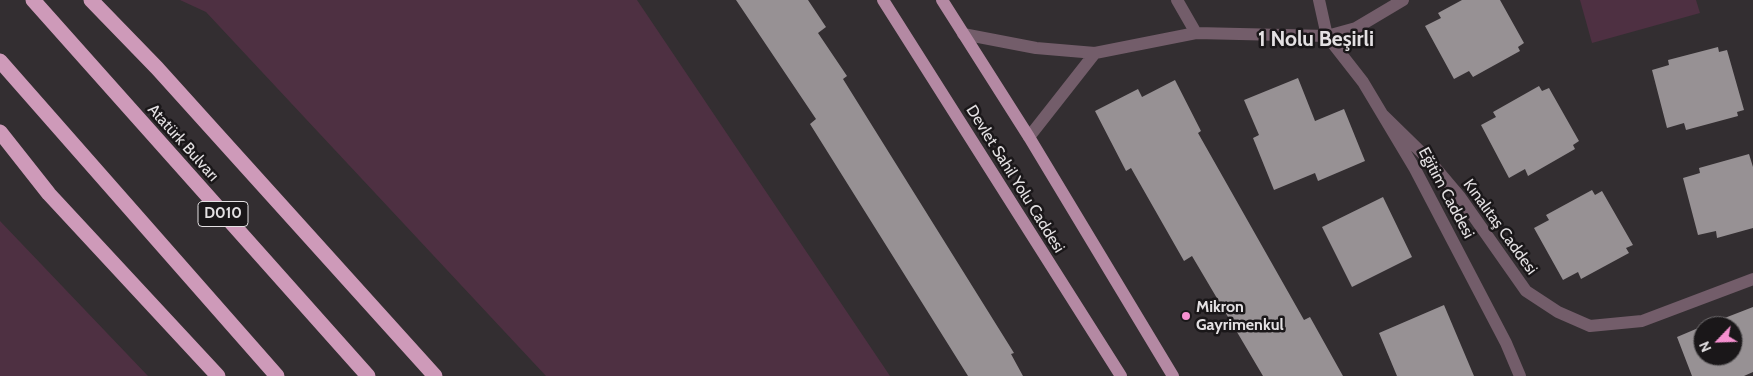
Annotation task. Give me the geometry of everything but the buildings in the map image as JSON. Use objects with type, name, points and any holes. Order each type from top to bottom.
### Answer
[{"type":"highway","name":"Atatürk Bulvarı","points":[[34,0],[78,52],[368,376]]},
{"type":"highway","points":[[91,0],[164,75],[434,376]]},
{"type":"highway","points":[[0,61],[277,376]]},
{"type":"highway","points":[[0,132],[49,194],[218,376]]},
{"type":"main road","name":"Devlet Sahil Yolu Caddesi","points":[[883,0],[1121,376]]},
{"type":"main road","name":"Devlet Sahil Yolu Caddesi","points":[[942,0],[1029,137],[1173,376]]},
{"type":"street","points":[[1177,0],[1196,33]]},
{"type":"street","points":[[1319,0],[1327,36]]},
{"type":"street","points":[[963,34],[1036,48],[1095,53],[1196,33],[1327,36],[1356,28],[1402,0]]},
{"type":"street","name":"Eğitim Caddesi","points":[[1327,36],[1363,82],[1415,168],[1506,343],[1520,376]]},
{"type":"street","points":[[1029,137],[1095,53]]},
{"type":"street","name":"Kınalıtaş Caddesi","points":[[1383,115],[1427,158],[1460,198],[1526,292],[1558,312],[1590,326],[1642,321],[1753,279]]},
{"type":"shaded area","points":[[180,0],[637,0],[890,376],[546,376],[206,12]]},
{"type":"shaded area","points":[[1580,0],[1696,0],[1700,13],[1592,43]]},
{"type":"shaded area","points":[[0,221],[148,376],[0,376]]},
{"type":"place","name":"Mikron Gayrimenkul","points":[[1186,316]]},
{"type":"district","name":"1 Nolu Beşirli","points":[[1316,40]]}]
